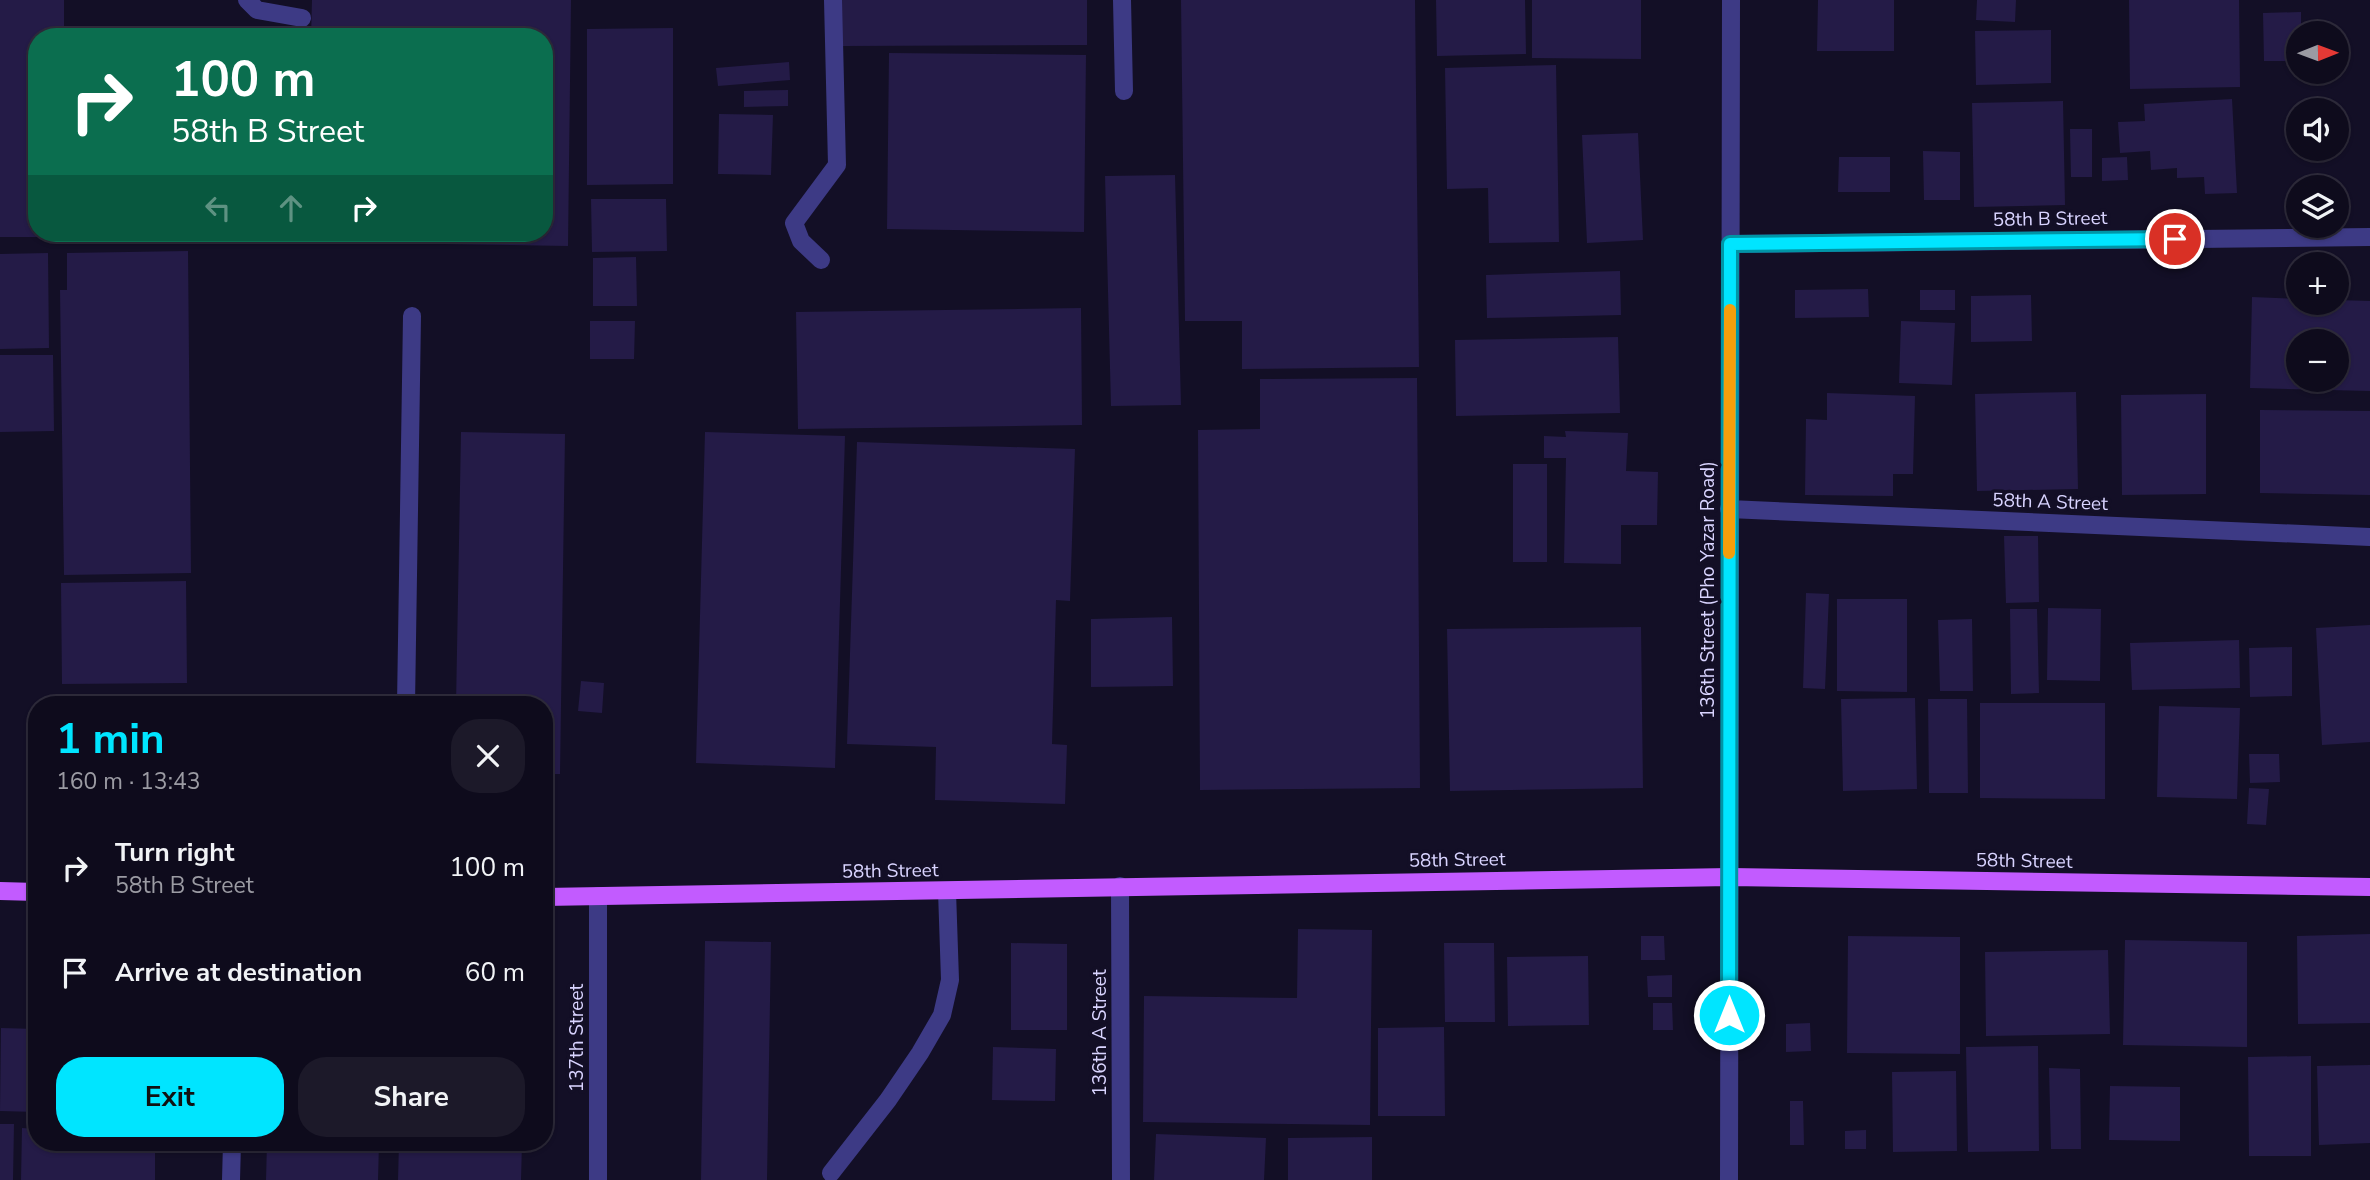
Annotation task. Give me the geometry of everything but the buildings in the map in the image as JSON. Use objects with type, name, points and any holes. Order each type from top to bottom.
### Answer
[{"type":"main road","name":"58th Street","points":[[553,897],[1730,877],[2370,887]]},
{"type":"main road","points":[[0,891],[28,892]]},
{"type":"street","points":[[247,0],[257,10],[302,18]]},
{"type":"street","points":[[821,260],[801,241],[794,223],[837,165],[833,0]]},
{"type":"street","points":[[1122,0],[1124,91]]},
{"type":"street","name":"136th Street (Pho Yazar Road)","points":[[1728,1180],[1731,0]]},
{"type":"street","name":"58th B Street","points":[[1730,244],[2370,237]]},
{"type":"street","points":[[406,696],[412,316]]},
{"type":"street","name":"58th A Street","points":[[1729,509],[2370,537]]},
{"type":"street","name":"136th A Street","points":[[1120,886],[1121,1180]]},
{"type":"street","points":[[831,1173],[894,1091],[942,1015],[950,980],[947,891]]},
{"type":"street","name":"137th Street","points":[[598,896],[598,1180]]},
{"type":"street","points":[[231,1180],[232,1151]]},
{"type":"slow traffic","points":[[1729,553],[1730,310]]},
{"type":"route","points":[[1729,1015],[1730,244],[2175,239]]}]
